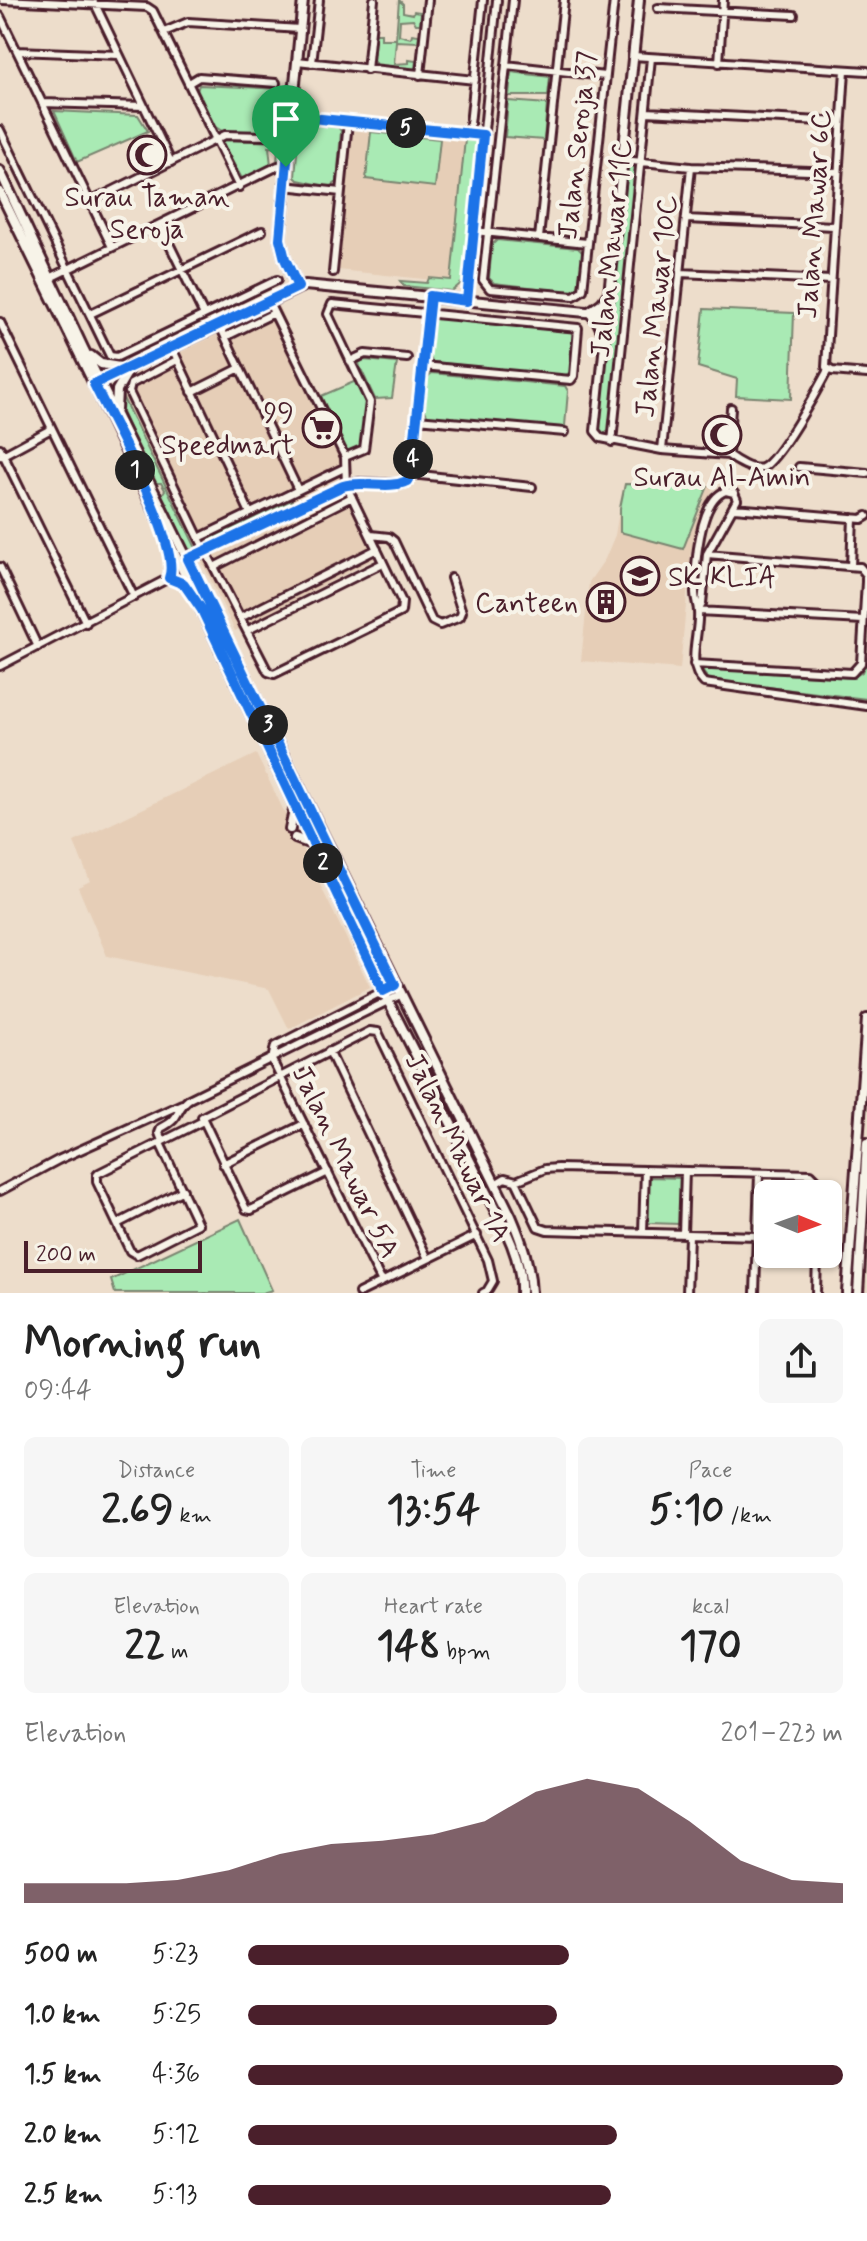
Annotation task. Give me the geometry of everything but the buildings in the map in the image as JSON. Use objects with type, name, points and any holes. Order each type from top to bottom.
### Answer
[{"type":"main road","points":[[298,287],[282,249],[284,186],[303,0]]},
{"type":"main road","points":[[97,382],[309,284],[607,314],[639,0]]},
{"type":"main road","points":[[0,171],[164,531],[184,562],[202,610],[383,991],[513,1246],[522,1283],[521,1293]]},
{"type":"main road","points":[[0,192],[117,417],[184,562],[495,1184],[524,1246],[531,1293]]},
{"type":"main road","points":[[589,312],[602,303],[609,292]]},
{"type":"main road","points":[[589,312],[597,320],[605,337]]},
{"type":"main road","points":[[83,348],[101,364],[130,367]]},
{"type":"main road","points":[[117,417],[117,390],[130,367]]},
{"type":"main road","points":[[295,804],[293,833],[314,845]]},
{"type":"main road","points":[[858,1293],[867,1019]]},
{"type":"main road","points":[[847,1293],[864,1143]]},
{"type":"street","points":[[3,0],[141,3],[153,11],[239,187]]},
{"type":"street","points":[[312,63],[319,0]]},
{"type":"street","points":[[367,70],[374,0]]},
{"type":"street","points":[[420,75],[428,0]]},
{"type":"street","points":[[469,134],[483,0]]},
{"type":"street","points":[[467,301],[497,0]]},
{"type":"street","points":[[488,232],[513,0]]},
{"type":"street","points":[[539,238],[564,0]]},
{"type":"street","name":"Jalan Seroja 37","points":[[488,232],[483,280],[490,289],[574,296],[583,290],[614,0]]},
{"type":"street","points":[[719,63],[723,0]]},
{"type":"street","points":[[95,4],[171,162]]},
{"type":"street","points":[[658,8],[794,15]]},
{"type":"street","points":[[0,16],[112,247]]},
{"type":"street","points":[[164,32],[188,22],[300,29]]},
{"type":"street","points":[[17,51],[119,55]]},
{"type":"street","points":[[633,56],[867,71]]},
{"type":"street","name":"Jalan Mawar 11C","points":[[612,442],[651,58]]},
{"type":"street","points":[[297,61],[475,80]]},
{"type":"street","points":[[506,65],[605,76]]},
{"type":"street","name":"Jalan Mawar 6C","points":[[828,370],[826,361],[845,70]]},
{"type":"street","points":[[189,83],[199,77],[276,83]]},
{"type":"street","points":[[42,103],[144,106]]},
{"type":"street","points":[[646,112],[841,122]]},
{"type":"street","points":[[291,116],[483,135]]},
{"type":"street","points":[[333,272],[348,122]]},
{"type":"street","points":[[0,130],[110,356],[117,357],[277,280]]},
{"type":"street","points":[[90,202],[225,135],[267,136]]},
{"type":"street","points":[[623,160],[691,167],[838,172]]},
{"type":"street","points":[[50,278],[278,166],[286,167]]},
{"type":"street","name":"Jalan Mawar 10C","points":[[662,450],[691,167]]},
{"type":"street","points":[[284,186],[341,192]]},
{"type":"street","points":[[686,219],[834,226]]},
{"type":"street","points":[[160,225],[204,315]]},
{"type":"street","points":[[90,314],[262,231]]},
{"type":"street","points":[[474,231],[587,243]]},
{"type":"street","points":[[680,273],[831,280]]},
{"type":"street","points":[[184,562],[346,485],[359,482],[402,484],[411,474],[430,296]]},
{"type":"street","points":[[177,360],[131,384],[129,392],[205,551],[268,672],[274,674],[401,612],[402,602],[346,485],[345,457],[268,301]]},
{"type":"street","points":[[345,457],[364,449],[370,402],[328,314],[332,304],[577,327],[574,376],[571,380],[423,366]]},
{"type":"street","points":[[225,337],[274,313]]},
{"type":"street","points":[[607,314],[595,431],[601,438],[612,442],[728,455],[738,462],[764,467],[784,443],[828,370],[867,374]]},
{"type":"street","points":[[0,322],[134,597]]},
{"type":"street","points":[[219,324],[298,490]]},
{"type":"street","points":[[172,348],[250,513]]},
{"type":"street","points":[[350,361],[365,354],[407,358]]},
{"type":"street","points":[[192,392],[240,368]]},
{"type":"street","points":[[728,455],[731,408]]},
{"type":"street","points":[[417,419],[565,432]]},
{"type":"street","points":[[51,429],[1,453],[86,623]]},
{"type":"street","points":[[799,467],[867,473]]},
{"type":"street","points":[[199,538],[344,468]]},
{"type":"street","points":[[411,474],[532,487]]},
{"type":"street","points":[[698,611],[702,604],[707,554],[734,508],[737,500],[734,493],[721,492],[711,505],[696,552],[694,598],[698,611],[694,664],[699,679],[704,683],[867,706]]},
{"type":"street","points":[[214,567],[352,497]]},
{"type":"street","points":[[734,508],[853,518],[867,516]]},
{"type":"street","points":[[851,566],[853,518]]},
{"type":"street","points":[[0,666],[169,578],[172,564],[164,531]]},
{"type":"street","points":[[371,535],[389,537],[394,541],[432,621],[440,625],[460,617],[462,612],[451,578]]},
{"type":"street","points":[[240,618],[377,549]]},
{"type":"street","points":[[694,664],[852,673],[860,667],[866,582],[864,570],[851,566],[707,554]]},
{"type":"street","points":[[248,630],[383,563]]},
{"type":"street","points":[[0,567],[38,647]]},
{"type":"street","points":[[169,578],[184,584],[202,610]]},
{"type":"street","points":[[698,611],[863,620]]},
{"type":"street","points":[[272,1060],[275,1046],[395,985]]},
{"type":"street","points":[[0,1191],[400,995]]},
{"type":"street","name":"Jalan Mawar 1A","points":[[329,1051],[370,1031],[380,1033],[488,1260],[493,1281],[483,1293]]},
{"type":"street","points":[[182,1104],[174,1122],[161,1128],[159,1133],[161,1142],[183,1190],[199,1220],[196,1226],[137,1255],[130,1251],[97,1182],[97,1175],[161,1142],[329,1051],[428,1259]]},
{"type":"street","name":"Jalan Mawar 5A","points":[[272,1060],[382,1282]]},
{"type":"street","points":[[202,1119],[244,1207],[251,1210],[328,1172]]},
{"type":"street","points":[[223,1164],[304,1124]]},
{"type":"street","points":[[495,1184],[505,1178],[516,1181],[545,1169],[811,1174],[817,1180]]},
{"type":"street","points":[[643,1232],[645,1170]]},
{"type":"street","points":[[685,1171],[687,1293]]},
{"type":"street","points":[[759,1174],[759,1180]]},
{"type":"street","points":[[516,1181],[538,1227],[547,1230],[754,1236]]},
{"type":"street","points":[[117,1224],[183,1190]]},
{"type":"street","points":[[359,1293],[477,1235]]},
{"type":"street","points":[[755,1293],[756,1268]]},
{"type":"street","points":[[816,1293],[817,1268]]},
{"type":"shaded area","points":[[352,127],[476,143],[462,283],[338,270]]},
{"type":"shaded area","points":[[278,305],[350,470],[342,478],[378,557],[235,631],[122,395],[131,376]]},
{"type":"shaded area","name":"SK KLIA","points":[[624,483],[714,485],[691,552],[680,669],[581,661],[589,582],[605,559],[615,535]]},
{"type":"shaded area","points":[[256,754],[370,987],[289,1029],[269,989],[107,956],[78,887],[90,881],[74,842]]},
{"type":"green space","points":[[399,0],[403,4],[403,12],[421,12],[420,24],[413,19],[400,20],[399,35],[411,38],[412,34],[419,35],[418,42],[396,41],[394,64],[416,61],[412,70],[377,65],[373,61],[375,33],[381,33],[381,39],[396,39]]},
{"type":"green space","points":[[511,72],[550,77],[548,96],[509,96]]},
{"type":"green space","points":[[199,85],[284,89],[279,133],[222,131],[214,126],[197,91]]},
{"type":"green space","points":[[508,101],[547,104],[544,140],[505,137]]},
{"type":"green space","points":[[54,111],[138,115],[148,131],[77,162]]},
{"type":"green space","points":[[305,124],[338,127],[341,131],[337,182],[330,187],[295,177],[299,128]]},
{"type":"green space","points":[[371,132],[440,139],[435,187],[366,179]]},
{"type":"green space","points":[[465,139],[477,141],[478,144],[465,280],[452,291],[404,286],[400,281],[427,283],[429,278],[451,280]]},
{"type":"green space","points":[[221,142],[285,144],[282,157],[277,162],[278,148],[269,147],[271,165],[243,180]]},
{"type":"green space","points":[[628,164],[636,170],[609,430],[600,435],[597,427]]},
{"type":"green space","points":[[497,240],[578,248],[583,253],[578,289],[572,292],[494,283],[489,278],[492,245]]},
{"type":"green space","points":[[704,309],[794,313],[791,399],[736,396],[737,379],[698,367]]},
{"type":"green space","points":[[437,317],[571,332],[574,336],[570,372],[565,376],[433,362],[429,357],[433,320]]},
{"type":"green space","points":[[364,360],[397,363],[392,398],[375,399],[360,367],[359,363]]},
{"type":"green space","points":[[432,373],[565,386],[568,391],[565,426],[560,430],[428,416],[424,409],[426,378]]},
{"type":"green space","points":[[356,381],[366,404],[362,443],[359,449],[348,454],[321,396]]},
{"type":"green space","points":[[119,390],[196,548],[194,550],[186,549],[160,497],[165,490],[161,483],[153,483],[134,446],[135,441],[119,406]]},
{"type":"green space","points":[[625,484],[708,486],[683,549],[620,532],[620,508]]},
{"type":"green space","points":[[292,500],[293,506],[212,544],[208,543],[214,537]]},
{"type":"green space","points":[[867,656],[867,699],[709,680],[703,672],[704,669],[852,678],[862,672]]},
{"type":"green space","points":[[649,1177],[683,1178],[680,1224],[648,1223]]},
{"type":"green space","points":[[240,1219],[272,1290],[262,1293],[115,1293],[111,1280]]},
{"type":"place","name":"Surau Taman Seroja","points":[[147,155]]},
{"type":"place","name":"99 Speedmart","points":[[322,428]]},
{"type":"place","name":"Surau Al-Amin","points":[[722,435]]},
{"type":"place","name":"SK KLIA","points":[[640,576]]},
{"type":"place","name":"Canteen","points":[[606,602]]},
{"type":"route","points":[[291,116],[483,135],[467,301],[430,296],[411,474],[407,481],[396,485],[359,482],[334,489],[188,559],[395,985],[383,991],[202,610],[184,584],[169,578],[172,564],[164,531],[94,384],[298,287],[280,239],[286,167],[291,116]]}]
